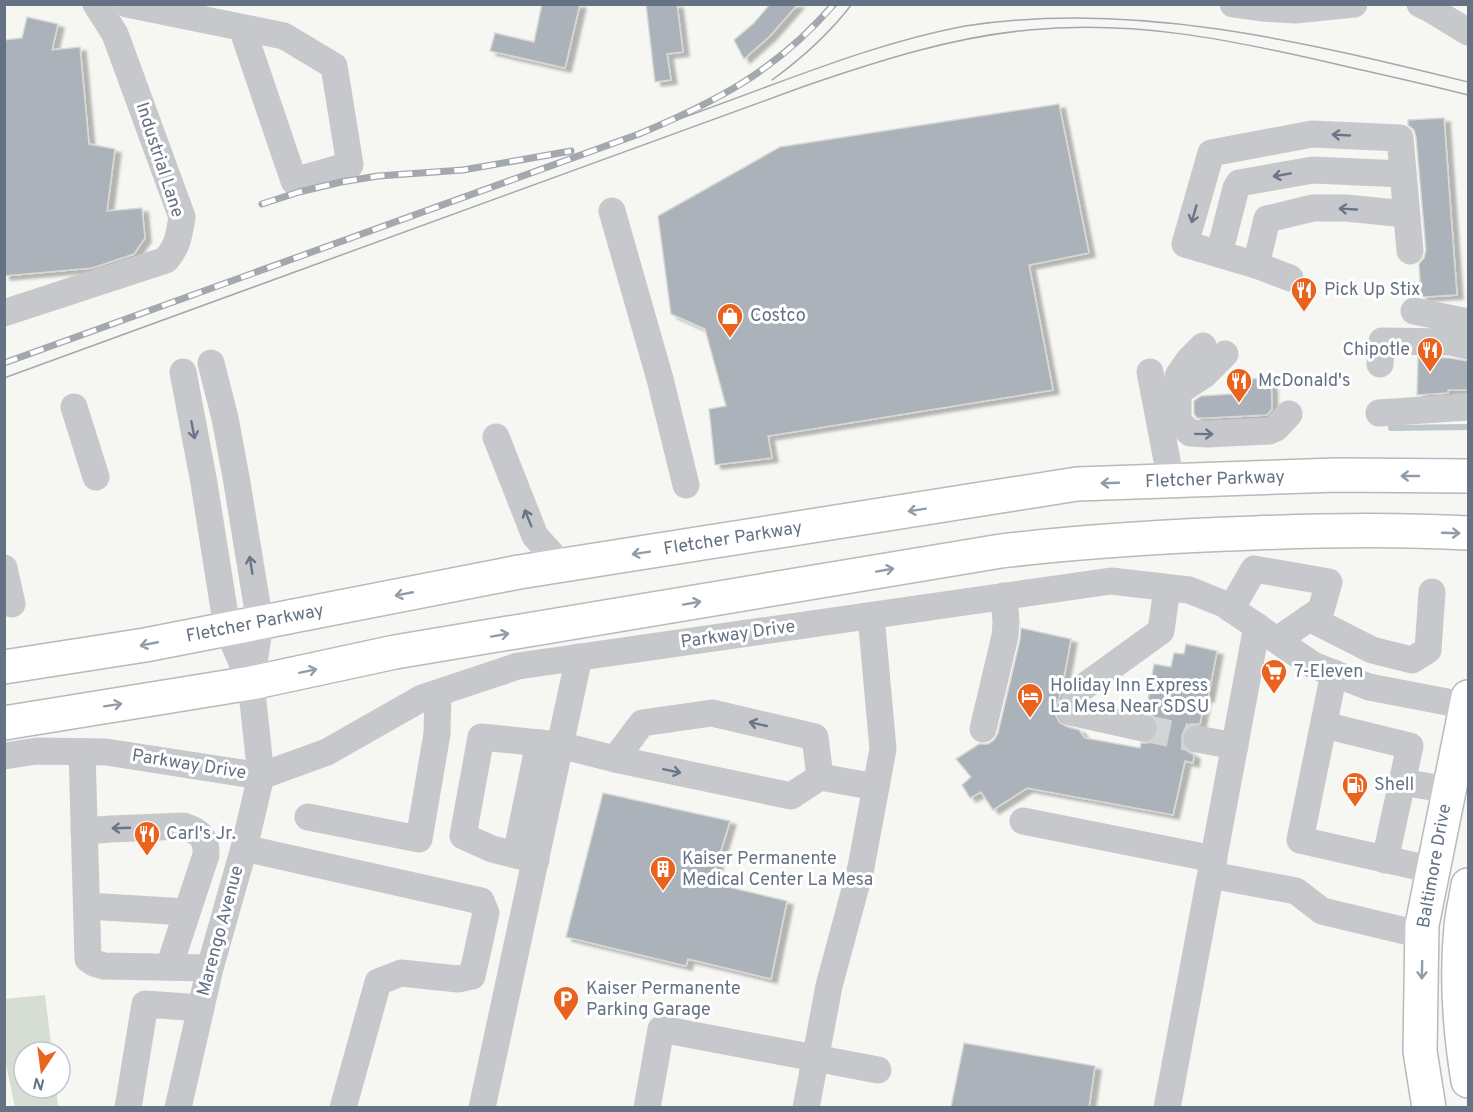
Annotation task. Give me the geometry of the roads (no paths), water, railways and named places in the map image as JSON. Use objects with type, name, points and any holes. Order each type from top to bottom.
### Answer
[{"type":"main road","name":"Fletcher Parkway","points":[[4,667],[146,645],[519,572],[1077,484],[1336,475],[1468,476]]},
{"type":"main road","points":[[4,723],[251,683],[395,652],[1001,551],[1066,543],[1197,535],[1329,530],[1468,533]]},
{"type":"main road","name":"Baltimore Drive","points":[[1429,1107],[1420,1051],[1422,925],[1468,703]]},
{"type":"main road","name":"Baltimore Drive","points":[[1468,885],[1461,927],[1459,976],[1462,1045],[1468,1081]]},
{"type":"street","name":"Industrial Lane","points":[[4,313],[166,260],[174,251],[179,237],[182,217],[115,33],[96,4]]},
{"type":"street","points":[[127,4],[284,36],[334,66],[350,165],[294,181],[242,28]]},
{"type":"street","points":[[1233,4],[1295,10],[1353,4]]},
{"type":"street","points":[[1420,4],[1468,32]]},
{"type":"street","points":[[1290,278],[1256,265],[1185,244],[1211,153],[1312,134],[1400,138],[1410,251]]},
{"type":"street","points":[[1220,254],[1239,183],[1313,170],[1403,174]]},
{"type":"street","points":[[1256,265],[1267,219],[1313,208],[1346,208],[1406,214]]},
{"type":"street","points":[[612,211],[660,379],[686,485]]},
{"type":"street","points":[[1414,311],[1468,322]]},
{"type":"street","points":[[1380,364],[1382,342],[1451,342],[1468,346]]},
{"type":"street","points":[[1214,350],[1204,375],[1178,392],[1178,421],[1190,434],[1269,431],[1276,428],[1289,414]]},
{"type":"street","name":"Marengo Avenue","points":[[178,1107],[210,968],[244,848],[261,776],[251,683],[260,623],[225,418],[211,363]]},
{"type":"street","name":"Marengo Avenue","points":[[183,372],[204,483],[227,628],[251,683]]},
{"type":"street","points":[[1150,372],[1171,481]]},
{"type":"street","points":[[74,407],[96,477]]},
{"type":"street","points":[[1379,413],[1468,407]]},
{"type":"street","points":[[496,437],[537,540],[561,565]]},
{"type":"street","points":[[4,568],[12,604]]},
{"type":"street","points":[[1167,1107],[1235,747],[1267,633],[1309,618],[1322,610],[1329,582],[1254,569],[1231,609]]},
{"type":"street","name":"Parkway Drive","points":[[4,756],[37,751],[106,752],[261,776],[327,752],[422,698],[518,666],[1111,581],[1189,590],[1224,604],[1313,665],[1369,687],[1468,703]]},
{"type":"street","points":[[1143,728],[1071,712],[1078,691],[1161,631],[1167,588]]},
{"type":"street","points":[[1309,618],[1372,650],[1412,660],[1428,650],[1432,592]]},
{"type":"street","points":[[983,729],[1005,636],[1004,596]]},
{"type":"street","points":[[806,1107],[829,986],[861,867],[883,749],[871,616]]},
{"type":"street","points":[[482,1107],[526,858],[550,744],[579,657]]},
{"type":"street","points":[[1334,673],[1300,840],[1432,870]]},
{"type":"street","points":[[308,817],[419,839],[437,734],[438,693]]},
{"type":"street","points":[[615,759],[642,723],[712,713],[815,737],[820,777]]},
{"type":"street","points":[[1324,725],[1410,746],[1386,860]]},
{"type":"street","points":[[526,858],[492,849],[463,836],[481,737],[550,744],[791,796],[820,777],[876,787]]},
{"type":"street","points":[[1197,739],[1235,747]]},
{"type":"street","points":[[82,752],[88,959],[104,966],[210,968]]},
{"type":"street","points":[[1402,782],[1449,790]]},
{"type":"street","points":[[1023,821],[1213,867],[1296,891],[1322,911],[1422,935]]},
{"type":"street","points":[[84,831],[183,826],[194,830],[203,838],[207,845],[206,855],[169,967]]},
{"type":"street","points":[[244,848],[481,901],[486,913],[472,976],[458,979],[400,973],[378,982],[343,1107]]},
{"type":"street","points":[[87,906],[187,912]]},
{"type":"street","points":[[128,1107],[145,1004],[201,1008]]},
{"type":"street","points":[[646,1107],[661,1029],[878,1070]]},
{"type":"waterway","points":[[1391,428],[1468,427]]},
{"type":"tunnel","points":[[1143,728],[1197,739]]},
{"type":"tram line","points":[[772,80],[814,45],[852,4]]},
{"type":"tram line","points":[[639,134],[864,52],[939,31],[1029,19],[1092,18],[1219,29],[1344,53],[1468,82]]},
{"type":"tram line","points":[[4,378],[805,86],[888,59],[972,38],[1000,33],[1067,28],[1105,28],[1179,34],[1253,46],[1468,95]]},
{"type":"railway","points":[[4,363],[668,122],[720,96],[768,65],[791,48],[834,4]]},
{"type":"railway","points":[[262,204],[341,182],[378,176],[463,170],[571,151]]},
{"type":"place","name":"Pick Up Stix","points":[[1304,313]]},
{"type":"place","name":"Costco","points":[[730,339]]},
{"type":"place","name":"Chipotle","points":[[1430,373]]},
{"type":"place","name":"McDonald's","points":[[1239,404]]},
{"type":"place","name":"7-Eleven","points":[[1274,695]]},
{"type":"place","name":"Holiday Inn Express La Mesa Near SDSU","points":[[1030,719]]},
{"type":"place","name":"Shell","points":[[1355,808]]},
{"type":"place","name":"Carl's Jr.","points":[[147,857]]},
{"type":"place","name":"Kaiser Permanente Medical Center La Mesa","points":[[663,892]]},
{"type":"place","name":"Kaiser Permanente Parking Garage","points":[[566,1022]]}]
